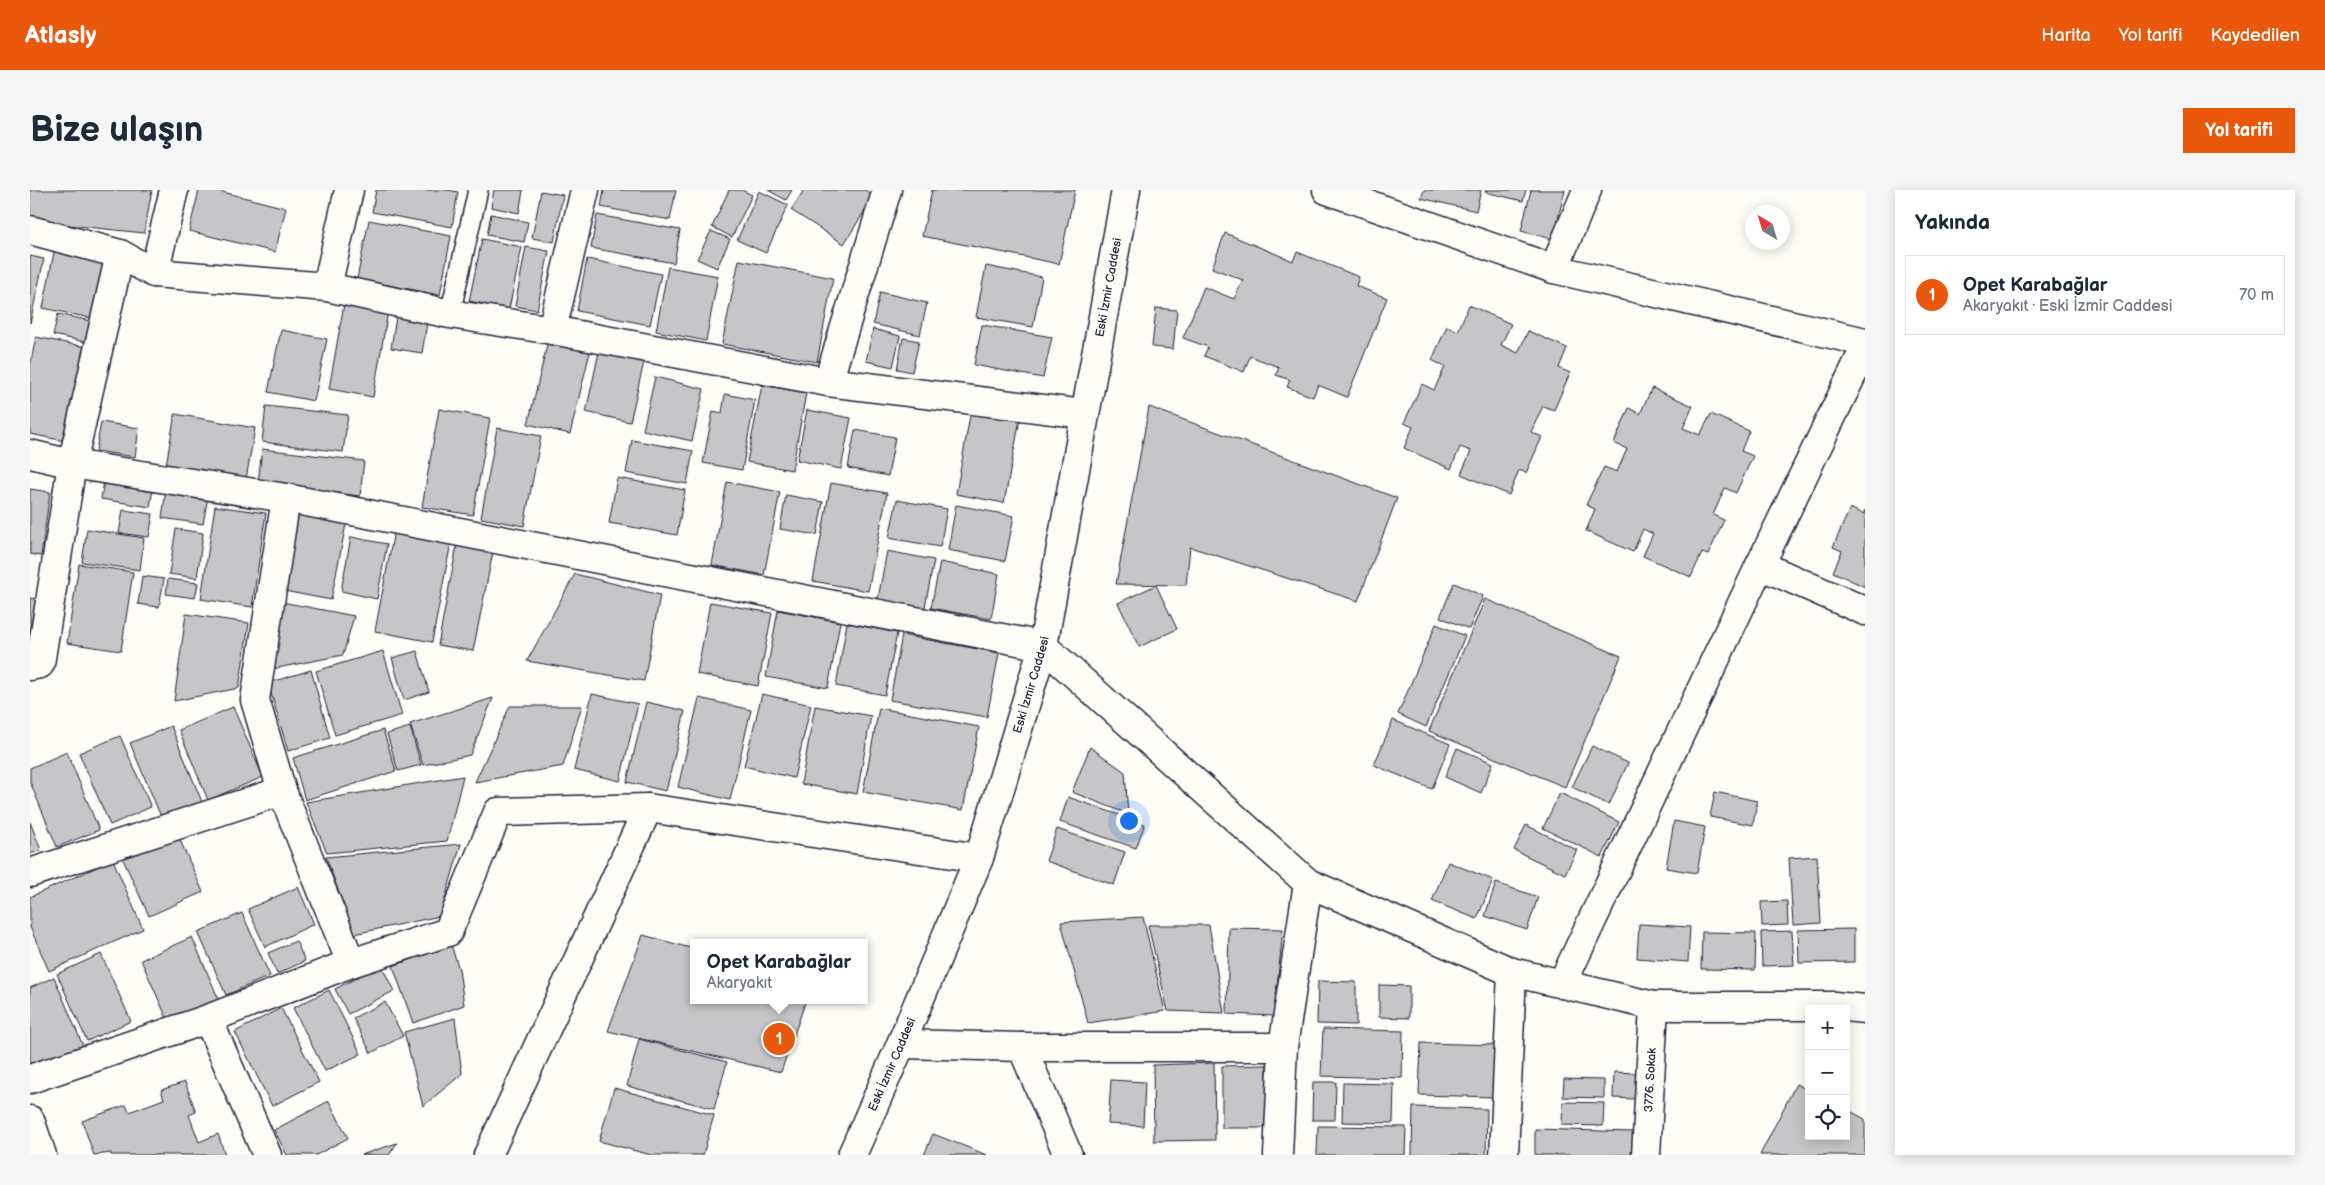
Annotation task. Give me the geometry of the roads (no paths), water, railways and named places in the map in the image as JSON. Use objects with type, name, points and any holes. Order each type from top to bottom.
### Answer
[{"type":"street","points":[[154,272],[174,190]]},
{"type":"street","points":[[326,287],[349,190]]},
{"type":"street","points":[[552,330],[585,190]]},
{"type":"street","points":[[828,382],[886,190]]},
{"type":"street","name":"Eski İzmir Caddesi","points":[[852,1155],[979,858],[1043,646],[1126,190]]},
{"type":"street","points":[[1327,190],[1554,269],[1865,342]]},
{"type":"street","points":[[1554,269],[1587,190]]},
{"type":"street","points":[[30,230],[120,254],[154,272],[326,287],[450,314],[552,330],[828,382],[1084,414]]},
{"type":"street","points":[[30,666],[40,664],[72,464],[120,254]]},
{"type":"street","points":[[1562,984],[1865,348]]},
{"type":"street","points":[[30,454],[72,464],[286,498],[1043,646],[1308,883],[1512,972],[1654,1006],[1805,1008]]},
{"type":"street","points":[[286,498],[255,700],[282,791],[351,963]]},
{"type":"street","points":[[1760,565],[1865,611]]},
{"type":"street","points":[[30,873],[282,791]]},
{"type":"street","points":[[488,1155],[648,808]]},
{"type":"street","points":[[30,1079],[208,1019],[351,963],[448,932],[498,812],[648,808],[979,858]]},
{"type":"street","points":[[1278,1155],[1283,1047],[1308,883]]},
{"type":"street","points":[[1504,1155],[1512,972]]},
{"type":"street","name":"3776. Sokak","points":[[1646,1155],[1654,1006]]},
{"type":"street","points":[[1850,1009],[1865,1009]]},
{"type":"street","points":[[1850,1015],[1865,1023]]},
{"type":"street","points":[[208,1019],[267,1155]]},
{"type":"street","points":[[901,1044],[1022,1047],[1283,1047]]},
{"type":"street","points":[[1022,1047],[1068,1155]]},
{"type":"street","points":[[30,1120],[42,1155]]},
{"type":"lane","points":[[450,314],[478,190]]},
{"type":"place","name":"Opet Karabağlar","points":[[779,1039]]}]
